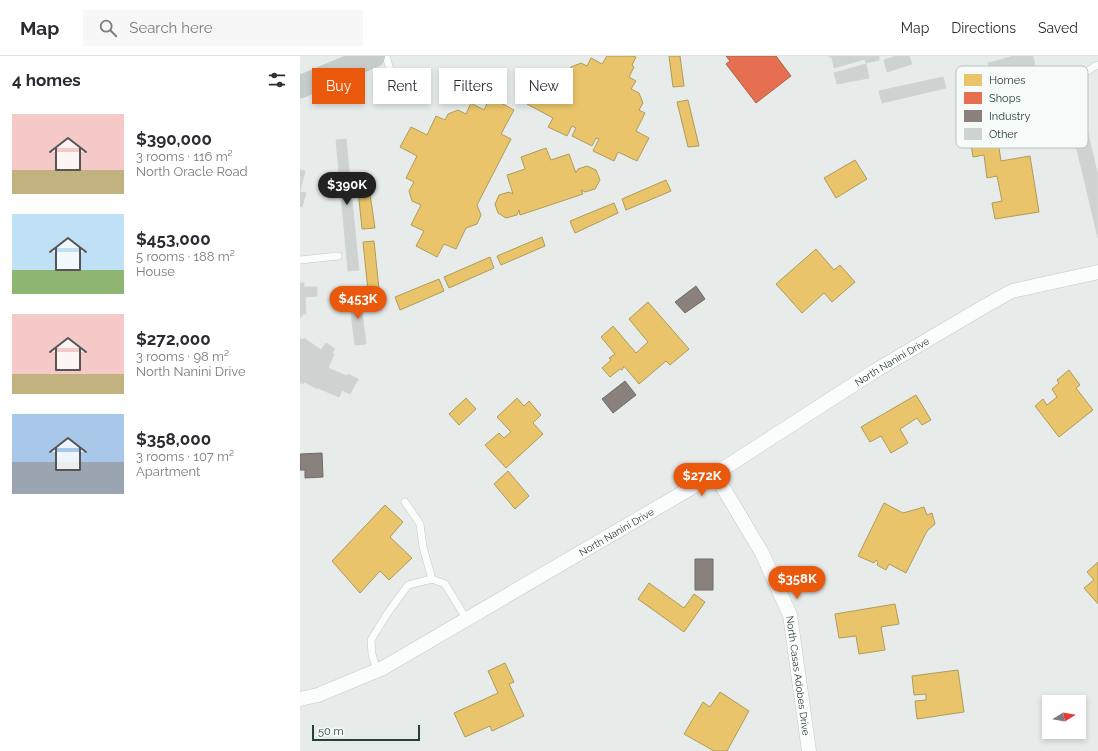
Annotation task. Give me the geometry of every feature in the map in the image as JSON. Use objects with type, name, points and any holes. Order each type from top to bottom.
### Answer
[{"type":"highway","points":[[300,87],[374,56]]},
{"type":"street","name":"North Nanini Drive","points":[[300,699],[318,695],[377,671],[467,620],[715,474],[873,372],[985,306],[1012,292],[1098,272]]},
{"type":"street","name":"North Casas Adobes Drive","points":[[715,474],[762,553],[790,615],[809,751]]},
{"type":"lane","points":[[386,56],[390,68]]},
{"type":"lane","points":[[1088,71],[1098,65]]},
{"type":"lane","points":[[300,260],[338,256]]},
{"type":"lane","points":[[405,502],[420,524],[423,547],[432,579]]},
{"type":"lane","points":[[377,671],[372,654],[372,640],[386,614],[408,585],[432,579],[445,584],[467,620]]},
{"type":"building: Homes","points":[[607,56],[636,57],[632,65],[634,67],[629,77],[636,81],[631,89],[639,93],[643,103],[639,110],[645,113],[636,131],[649,138],[637,161],[618,152],[614,161],[593,151],[599,139],[596,138],[592,146],[572,136],[576,128],[572,126],[567,136],[548,127],[553,118],[527,104],[573,104],[573,68],[571,67],[581,63],[587,66],[591,58],[602,64]]},
{"type":"building: Homes","points":[[669,56],[680,56],[684,86],[673,87]]},
{"type":"building: Homes","points":[[688,100],[699,146],[688,147],[677,102]]},
{"type":"building: Homes","points":[[471,104],[484,110],[487,104],[503,104],[514,110],[501,134],[511,139],[477,205],[481,215],[477,224],[466,228],[456,249],[444,244],[437,257],[416,246],[424,231],[411,225],[421,205],[412,201],[409,191],[414,182],[406,178],[417,156],[400,147],[411,127],[427,135],[436,116],[445,120],[448,114],[458,110],[466,114]]},
{"type":"building: Homes","points":[[546,148],[551,160],[569,154],[576,173],[578,169],[587,166],[596,170],[600,180],[595,189],[585,192],[581,190],[583,194],[520,215],[519,210],[517,215],[506,218],[498,213],[495,204],[499,195],[509,192],[513,194],[507,175],[525,169],[521,157]]},
{"type":"building: Homes","points":[[972,148],[999,148],[1001,161],[1030,156],[1039,212],[995,219],[992,203],[1002,201],[997,176],[987,178],[984,155],[973,157]]},
{"type":"building: Homes","points":[[855,160],[867,179],[836,198],[824,178]]},
{"type":"building: Homes","points":[[357,180],[368,180],[375,228],[362,229]]},
{"type":"building: Homes","points":[[666,180],[671,191],[626,210],[622,199]]},
{"type":"building: Homes","points":[[614,203],[618,213],[575,233],[570,221]]},
{"type":"building: Homes","points":[[542,237],[545,246],[501,265],[497,256]]},
{"type":"building: Homes","points":[[374,241],[379,289],[368,291],[363,242]]},
{"type":"building: Homes","points":[[816,249],[834,270],[840,265],[855,282],[832,302],[824,293],[802,313],[776,284]]},
{"type":"building: Homes","points":[[490,257],[494,268],[449,288],[444,277]]},
{"type":"building: Homes","points":[[439,279],[444,291],[400,310],[395,297]]},
{"type":"building: Homes","points":[[648,302],[689,349],[670,365],[666,361],[639,384],[624,366],[622,370],[620,369],[610,377],[602,368],[611,360],[609,358],[615,354],[601,337],[613,326],[636,353],[648,342],[629,319]]},
{"type":"building: Homes","points":[[1069,370],[1080,385],[1076,388],[1093,410],[1059,437],[1035,406],[1043,399],[1047,405],[1057,397],[1052,389],[1059,383],[1057,380]]},
{"type":"building: Homes","points":[[916,395],[931,420],[922,425],[917,418],[900,429],[908,443],[891,453],[881,436],[870,442],[861,427]]},
{"type":"building: Homes","points":[[466,398],[476,409],[459,425],[449,414]]},
{"type":"building: Homes","points":[[517,398],[524,406],[529,401],[541,415],[533,423],[543,434],[506,468],[485,445],[499,433],[504,438],[511,432],[497,417]]},
{"type":"building: Homes","points":[[508,471],[529,496],[515,509],[494,484]]},
{"type":"building: Homes","points":[[884,503],[903,513],[924,507],[927,515],[932,513],[935,524],[927,531],[906,573],[889,564],[886,570],[877,565],[878,562],[876,560],[874,563],[858,556]]},
{"type":"building: Homes","points":[[385,505],[403,522],[390,537],[412,558],[389,580],[380,571],[360,593],[332,561]]},
{"type":"building: Homes","points":[[1098,562],[1098,604],[1084,588],[1094,580],[1087,572]]},
{"type":"building: Homes","points":[[649,583],[684,608],[694,594],[705,602],[684,632],[638,599]]},
{"type":"building: Homes","points":[[895,604],[899,624],[881,627],[885,650],[859,654],[856,636],[839,638],[835,614]]},
{"type":"building: Homes","points":[[505,663],[514,682],[509,684],[524,716],[492,731],[490,726],[465,737],[454,713],[498,693],[488,671]]},
{"type":"building: Homes","points":[[958,670],[964,712],[917,719],[915,701],[926,700],[926,694],[914,695],[912,676]]},
{"type":"building: Homes","points":[[720,692],[749,711],[727,751],[714,751],[684,734],[703,702],[710,707]]},
{"type":"building: Shops","points":[[726,56],[776,56],[791,76],[756,103],[726,64],[730,61]]},
{"type":"building: Industry","points":[[696,286],[705,299],[685,313],[675,302]]},
{"type":"building: Industry","points":[[625,381],[636,395],[613,413],[602,399]]},
{"type":"building: Industry","points":[[322,453],[323,477],[305,478],[305,470],[300,470],[300,454]]},
{"type":"building: Industry","points":[[695,559],[713,559],[713,590],[695,590]]},
{"type":"building: Other","points":[[829,56],[879,56],[879,60],[866,63],[865,59],[834,68],[832,57]]},
{"type":"building: Other","points":[[896,56],[909,56],[912,64],[887,72],[884,60]]},
{"type":"building: Other","points":[[1014,56],[1033,56],[1035,66],[989,66],[988,63]]},
{"type":"building: Other","points":[[866,64],[869,78],[837,84],[834,73]]},
{"type":"building: Other","points":[[943,77],[946,88],[882,103],[879,91]]},
{"type":"building: Other","points":[[1088,134],[1098,176],[1098,238],[1077,148],[1088,148]]},
{"type":"building: Other","points":[[346,139],[359,270],[348,271],[336,140]]},
{"type":"building: Other","points":[[300,170],[305,171],[300,191]]},
{"type":"building: Other","points":[[300,192],[306,193],[302,207],[300,206]]},
{"type":"building: Other","points":[[300,283],[304,283],[304,287],[317,287],[317,296],[305,297],[306,314],[302,314],[302,317],[300,317]]},
{"type":"building: Other","points":[[360,295],[366,344],[355,345],[349,297]]},
{"type":"building: Other","points":[[304,338],[321,350],[326,343],[335,349],[332,353],[334,354],[328,368],[347,376],[348,374],[358,379],[350,394],[342,390],[339,397],[304,382],[303,384],[300,382],[300,339],[303,340]]}]
